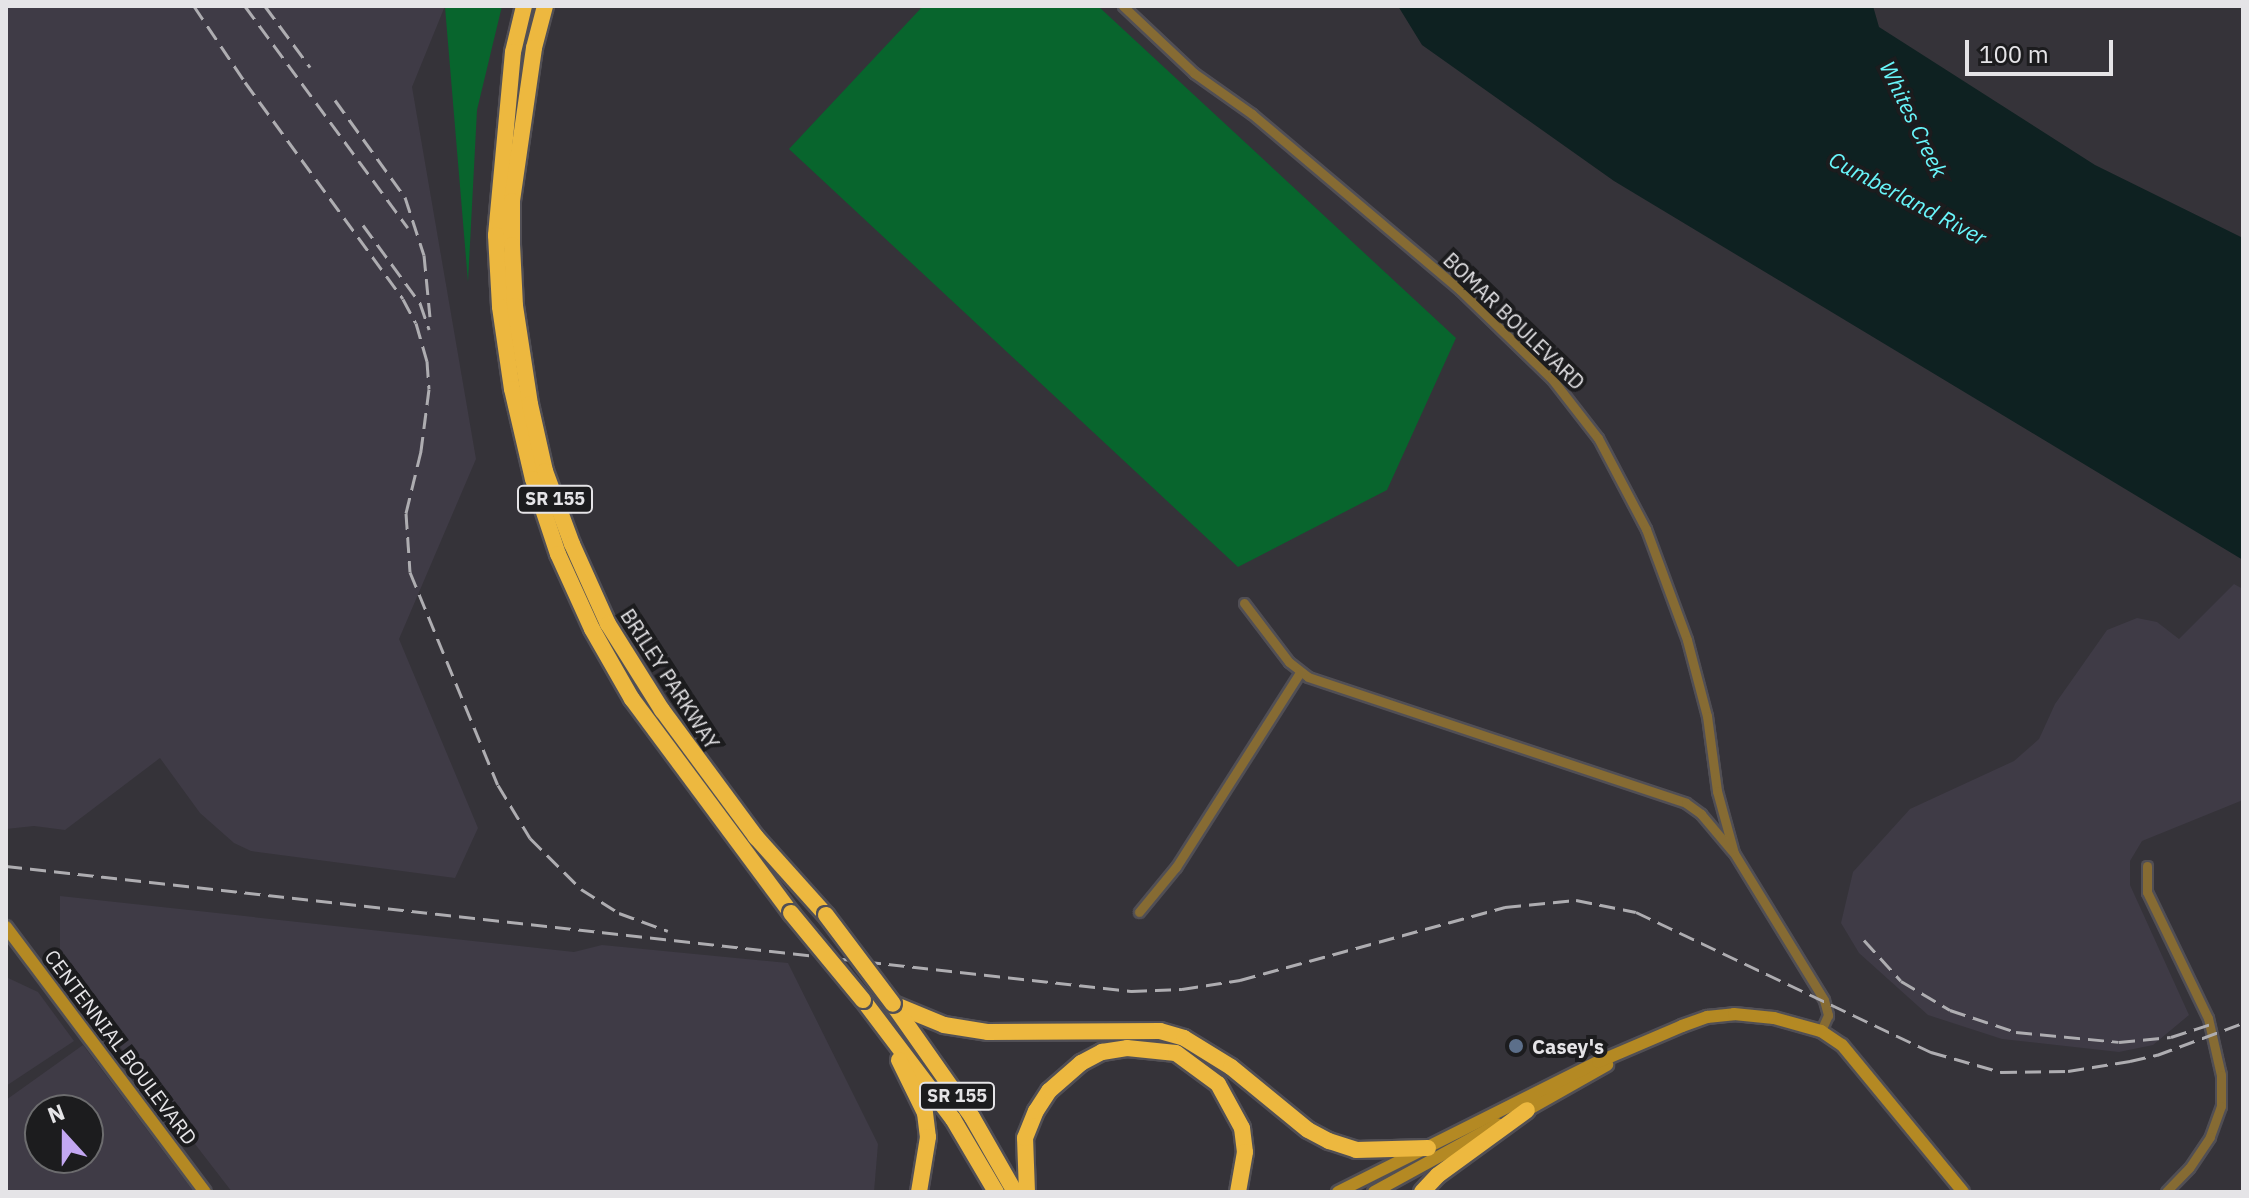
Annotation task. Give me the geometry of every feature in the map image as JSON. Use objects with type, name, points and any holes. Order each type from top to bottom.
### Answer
[{"type":"highway","name":"BRILEY PARKWAY","points":[[524,6],[513,52],[496,235],[500,307],[512,389],[533,479],[569,579],[592,629],[632,699],[791,913],[863,1000],[953,1119],[996,1192]]},
{"type":"highway","name":"BRILEY PARKWAY","points":[[545,6],[534,48],[512,201],[515,306],[530,404],[545,471],[572,544],[608,624],[639,674],[756,837],[826,915],[893,1004],[972,1117],[1015,1192]]},
{"type":"highway","points":[[893,1004],[944,1025],[988,1032],[1160,1031],[1184,1038],[1231,1067],[1301,1124],[1329,1141],[1356,1150],[1428,1148]]},
{"type":"highway","points":[[883,1026],[925,1113],[928,1137],[919,1192]]},
{"type":"highway","points":[[1027,1192],[1025,1138],[1036,1111],[1049,1091],[1081,1063],[1102,1052],[1127,1048],[1176,1053],[1218,1084],[1242,1128],[1245,1152],[1238,1192]]},
{"type":"highway","points":[[1422,1192],[1438,1175],[1527,1110]]},
{"type":"main road","name":"CENTENNIAL BOULEVARD","points":[[6,927],[205,1192]]},
{"type":"main road","points":[[1338,1192],[1598,1062],[1619,1056],[1707,1017],[1734,1014],[1774,1018],[1821,1031],[1851,1055],[1963,1192]]},
{"type":"main road","points":[[1374,1192],[1594,1074],[1619,1056]]},
{"type":"street","name":"BOMAR BOULEVARD","points":[[1123,6],[1194,73],[1252,114],[1460,290],[1577,407],[1632,497],[1666,579],[1699,685],[1717,791],[1734,853],[1824,1000],[1828,1015],[1821,1031]]},
{"type":"street","points":[[1244,603],[1300,672],[1322,683],[1686,803],[1701,814],[1734,853]]},
{"type":"street","points":[[1139,912],[1176,867],[1300,672]]},
{"type":"street","points":[[2147,866],[2147,892],[2208,1018],[2221,1075],[2221,1106],[2210,1137],[2189,1168],[2166,1192]]},
{"type":"shaded area","points":[[6,6],[445,6],[412,87],[476,459],[399,639],[478,828],[455,878],[251,851],[234,843],[200,813],[160,758],[65,830],[34,826],[6,829]]},
{"type":"shaded area","points":[[2234,584],[2243,589],[2243,800],[2142,841],[2130,861],[2130,885],[2189,1015],[2153,1045],[2119,1052],[2002,1039],[1928,1015],[1859,953],[1841,923],[1853,872],[1910,809],[2014,761],[2039,739],[2055,704],[2107,630],[2137,618],[2157,622],[2179,639]]},
{"type":"shaded area","points":[[60,896],[574,952],[602,945],[788,963],[878,1144],[874,1192],[232,1192],[60,969]]},
{"type":"shaded area","points":[[6,977],[38,992],[74,1041],[6,1086]]},
{"type":"shaded area","points":[[83,1045],[194,1192],[6,1192],[6,1100]]},
{"type":"green space","points":[[502,6],[477,110],[468,282],[445,7]]},
{"type":"green space","points":[[923,6],[1098,6],[1456,338],[1387,490],[1238,567],[789,149]]},
{"type":"water","points":[[1398,6],[1873,6],[1879,27],[2095,165],[2243,238],[2243,560],[1614,181],[1422,45]]},
{"type":"railway","points":[[194,6],[245,82],[403,299],[416,323],[427,361],[429,389],[421,451],[406,513],[410,572],[498,785],[530,838],[581,889],[619,913],[668,931]]},
{"type":"railway","points":[[245,6],[408,228]]},
{"type":"railway","points":[[265,6],[310,67]]},
{"type":"railway","points":[[335,100],[405,197],[424,255],[430,317]]},
{"type":"railway","points":[[363,225],[420,303],[429,329]]},
{"type":"railway","points":[[6,866],[1131,991],[1182,989],[1240,980],[1505,907],[1576,900],[1636,912],[1931,1052],[2001,1072],[2068,1071],[2130,1061],[2157,1055],[2243,1023]]},
{"type":"railway","points":[[1864,940],[1901,981],[1950,1010],[2016,1032],[2119,1042],[2171,1037],[2209,1025]]},
{"type":"place","name":"Casey's","points":[[1516,1046]]},
{"type":"water label","name":"Whites Creek","points":[[1914,119]]},
{"type":"water label","name":"Cumberland River","points":[[1908,198]]}]
